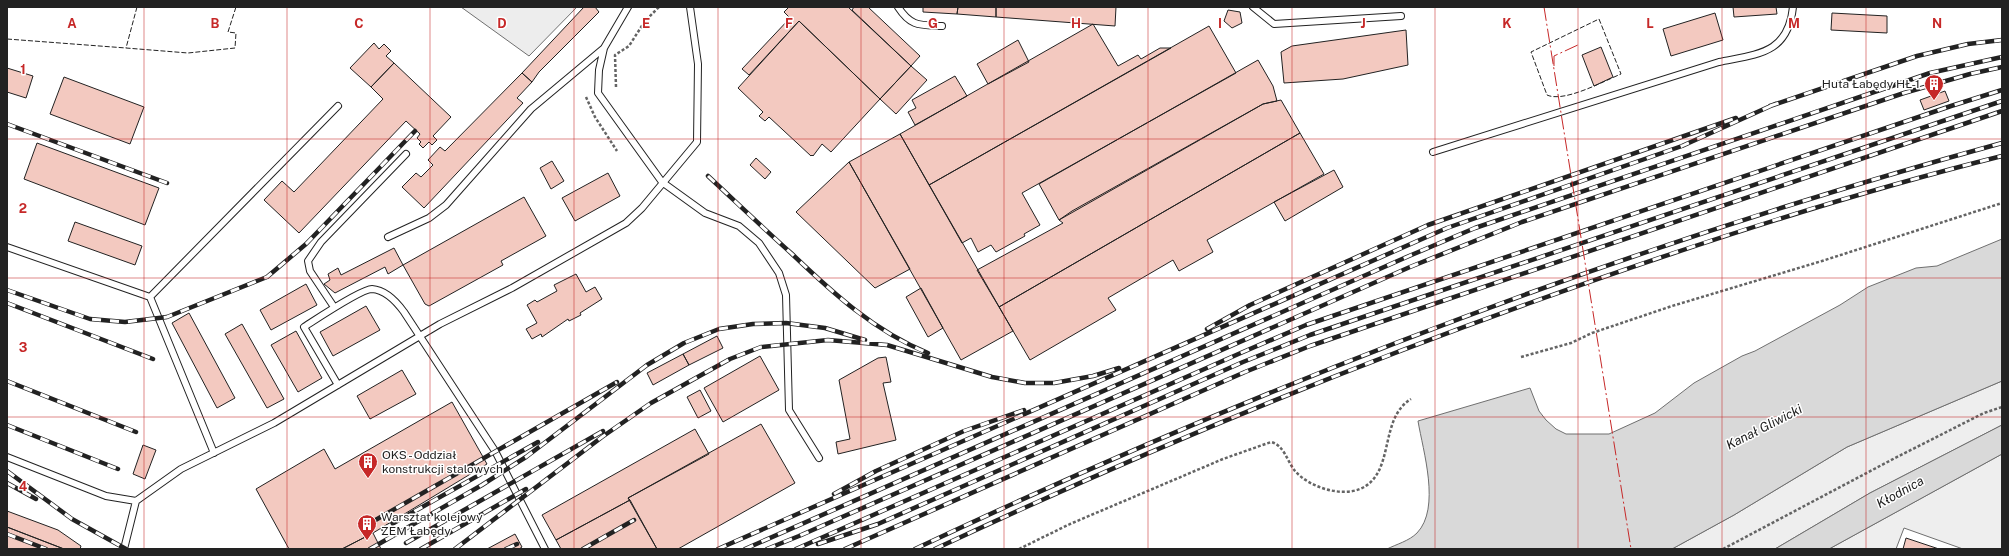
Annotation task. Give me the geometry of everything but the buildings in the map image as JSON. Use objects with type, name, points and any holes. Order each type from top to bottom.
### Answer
[{"type":"lane","points":[[628,7],[604,48],[598,70],[598,93],[662,182],[705,213],[739,226],[759,243],[780,273],[786,294],[789,410],[819,458]]},
{"type":"lane","points":[[124,549],[136,501],[181,470],[274,423],[419,336],[512,288],[626,223],[642,208],[662,182],[697,142],[698,64],[690,7]]},
{"type":"lane","points":[[898,7],[905,18],[918,25],[942,26]]},
{"type":"lane","points":[[1253,7],[1274,24],[1401,16]]},
{"type":"lane","points":[[1433,152],[1720,62],[1762,52],[1782,40],[1791,24],[1793,7]]},
{"type":"lane","points":[[388,237],[429,218],[446,205],[532,109],[604,48]]},
{"type":"lane","points":[[150,297],[338,106]]},
{"type":"lane","points":[[334,307],[310,271],[308,261],[321,242],[406,154]]},
{"type":"lane","points":[[7,246],[150,297],[214,453]]},
{"type":"lane","points":[[338,385],[304,327],[334,307],[370,289],[381,291],[395,299],[495,451],[545,549]]},
{"type":"lane","points":[[7,457],[106,496],[136,501]]},
{"type":"path","points":[[616,87],[615,55],[629,46],[645,22],[659,7]]},
{"type":"path","points":[[586,97],[595,117],[617,151]]},
{"type":"path","points":[[1521,357],[1571,343],[1592,333],[1672,306],[1822,261],[2002,203]]},
{"type":"path","points":[[1019,549],[1070,524],[1223,459],[1270,442],[1280,446],[1289,462],[1305,480],[1335,491],[1347,492],[1357,490],[1374,480],[1379,470],[1395,415],[1401,406],[1411,399]]},
{"type":"path","points":[[1723,549],[1984,413],[2002,407]]},
{"type":"shaded area","points":[[461,7],[577,7],[529,56]]},
{"type":"shaded area","points":[[2002,381],[2002,425],[1870,493],[1775,549],[1672,549],[1734,515],[1847,447]]},
{"type":"shaded area","points":[[2002,454],[2002,549],[1963,549],[1904,528],[1896,549],[1829,549]]},
{"type":"water","name":"Kanał Gliwicki","points":[[2002,239],[2002,381],[1847,447],[1734,515],[1672,549],[1387,549],[1414,536],[1424,522],[1428,509],[1428,479],[1418,421],[1530,388],[1539,411],[1556,429],[1566,434],[1609,434],[1655,413],[1694,383],[1840,305],[1868,287],[1916,268],[1937,266]]},
{"type":"water","name":"Kłodnica","points":[[2002,425],[2002,454],[1829,549],[1775,549],[1870,493]]},
{"type":"railway","points":[[1770,106],[1917,56],[1968,44],[2002,40]]},
{"type":"railway","points":[[745,549],[1475,228],[1930,73],[2002,57]]},
{"type":"railway","points":[[767,549],[1410,267],[1522,222],[1904,93],[1970,74],[2002,67]]},
{"type":"railway","points":[[796,549],[1306,325],[2002,90]]},
{"type":"railway","points":[[818,544],[878,524],[1243,362],[1310,335],[2002,101]]},
{"type":"railway","points":[[718,549],[1447,228],[1682,146],[1775,104]]},
{"type":"railway","points":[[845,549],[1245,372],[1310,346],[2002,111]]},
{"type":"railway","points":[[1207,329],[1250,305],[1428,225],[1736,118]]},
{"type":"railway","points":[[7,124],[167,183]]},
{"type":"railway","points":[[7,290],[90,319],[125,322],[167,317],[267,277],[306,244],[415,131]]},
{"type":"railway","points":[[915,549],[1047,488],[1180,430],[1314,375],[1450,322],[1586,273],[1724,226],[1863,183],[2002,143]]},
{"type":"railway","points":[[935,549],[1081,482],[1228,419],[1452,331],[1703,243],[1882,188],[2002,156]]},
{"type":"railway","points":[[708,176],[855,310],[890,334],[928,353]]},
{"type":"railway","points":[[7,303],[153,359]]},
{"type":"railway","points":[[370,549],[482,485],[526,457],[647,365],[684,343],[719,329],[753,324],[786,323],[825,328],[865,340]]},
{"type":"railway","points":[[455,549],[602,437],[651,403],[730,359],[761,347],[828,340],[887,345],[992,377],[1025,383],[1054,383],[1093,376],[1119,368]]},
{"type":"railway","points":[[7,381],[136,432]]},
{"type":"railway","points":[[365,526],[617,382]]},
{"type":"railway","points":[[834,494],[876,471],[964,431],[1024,410]]},
{"type":"railway","points":[[7,425],[118,469]]},
{"type":"railway","points":[[406,543],[603,431]]},
{"type":"railway","points":[[383,529],[538,442]]},
{"type":"railway","points":[[7,471],[72,519],[126,549]]},
{"type":"railway","points":[[7,483],[36,499]]},
{"type":"railway","points":[[421,549],[526,489]]},
{"type":"railway","points":[[583,549],[634,520]]},
{"type":"railway","points":[[7,534],[46,549]]},
{"type":"railway","points":[[506,549],[517,544]]},
{"type":"fence","points":[[137,7],[126,48],[188,53],[235,48],[236,33],[228,32],[236,7]]},
{"type":"fence","points":[[1599,19],[1621,74],[1573,94],[1554,97],[1547,95],[1531,52],[1599,19]]},
{"type":"fence","points":[[7,39],[126,48]]},
{"type":"power","points":[[1544,7],[1631,549]]},
{"type":"power","points":[[1554,66],[1554,56],[1580,44]]},
{"type":"place","name":"Huta Łabędy HŁ-1","points":[[1934,101]]},
{"type":"place","name":"OKS - Oddział konstrukcji stalowych","points":[[368,479]]},
{"type":"place","name":"Warsztat kolejowy ZEM Łabędy","points":[[367,541]]}]
